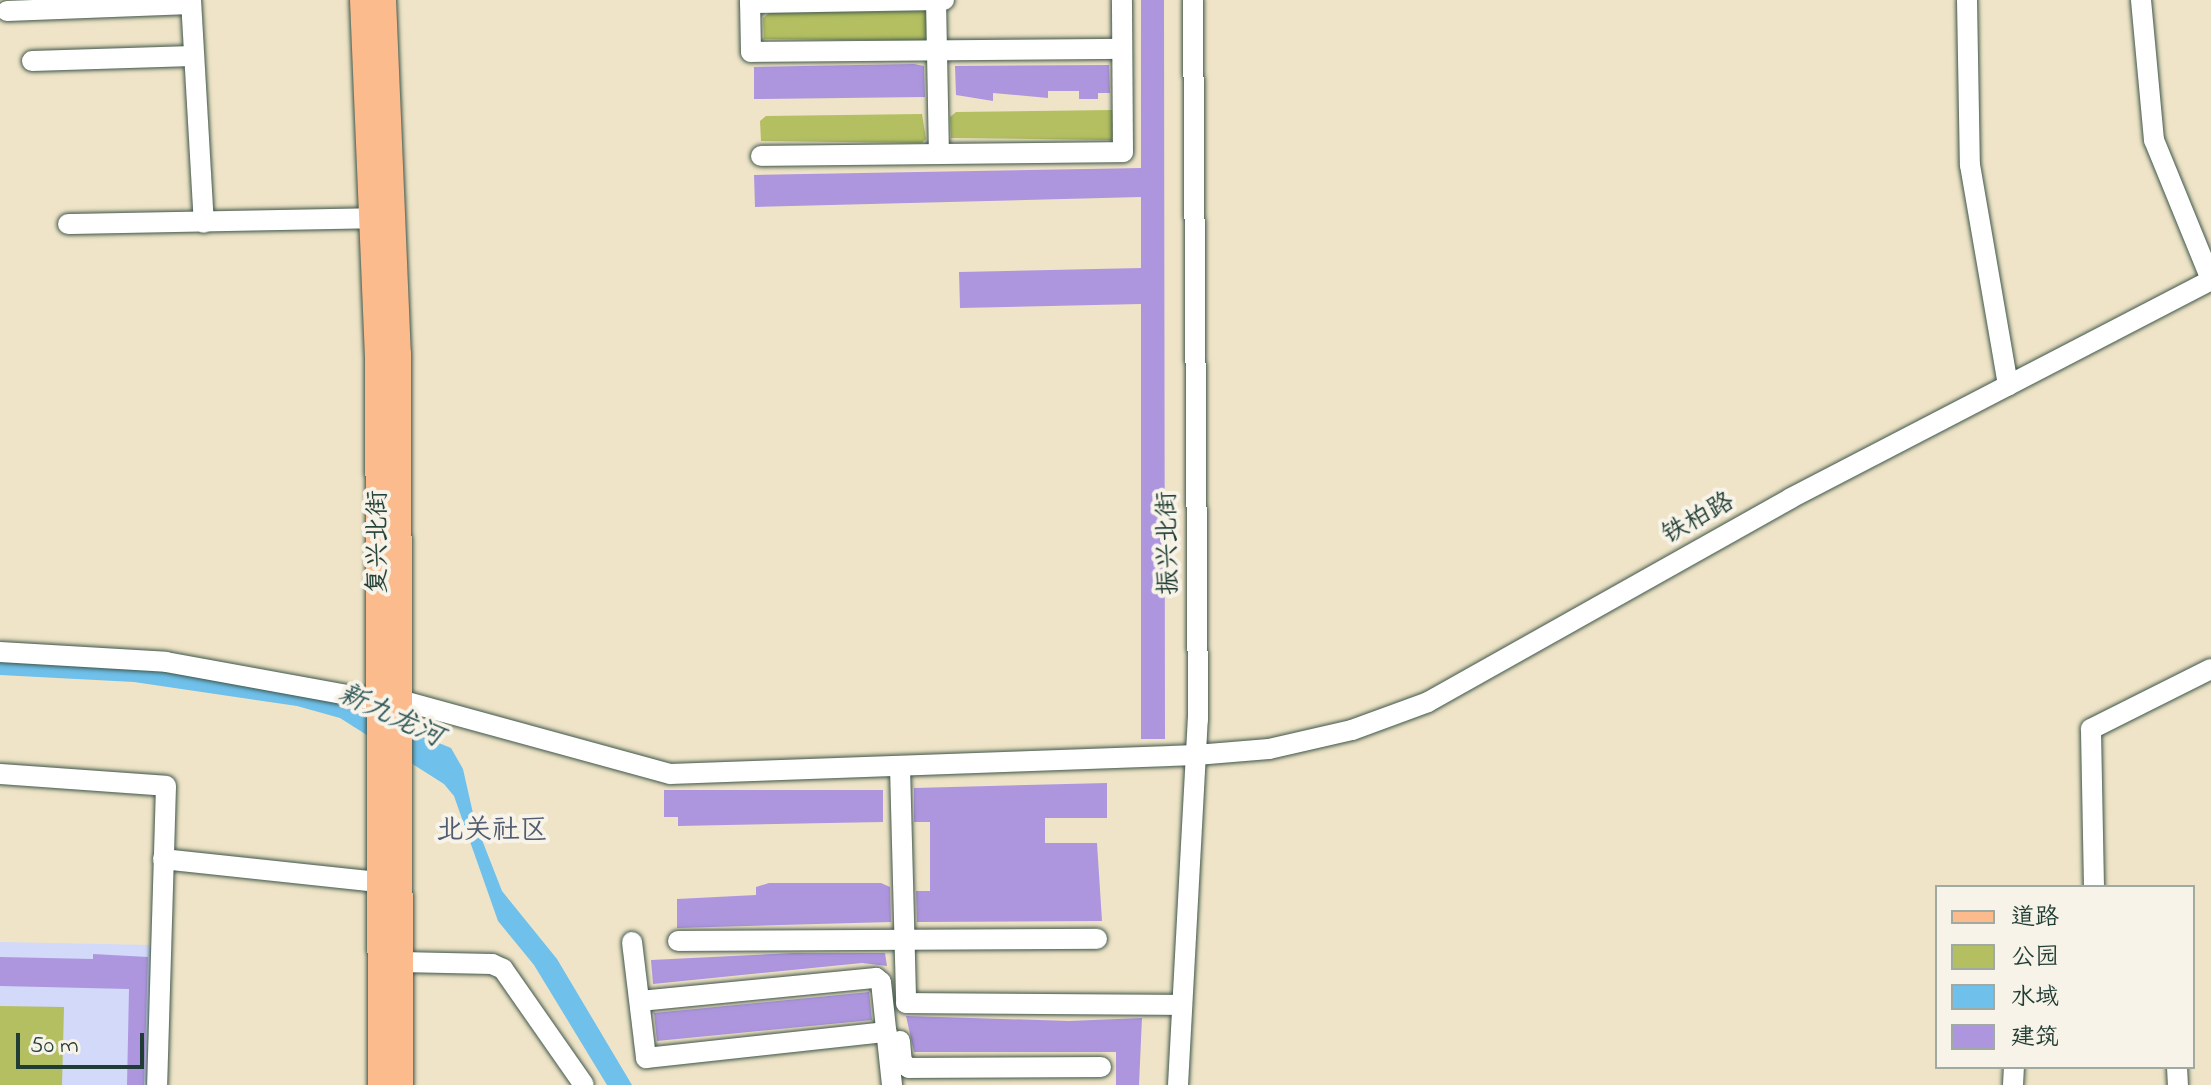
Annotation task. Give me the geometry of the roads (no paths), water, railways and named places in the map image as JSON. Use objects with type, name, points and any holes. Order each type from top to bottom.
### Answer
[{"type":"main road","name":"复兴北街","points":[[363,0],[374,218],[390,706]]},
{"type":"main road","name":"复兴北街","points":[[381,1085],[380,882],[389,760],[398,354],[383,0]]},
{"type":"main road","name":"复兴北街","points":[[389,760],[400,962],[400,1085]]},
{"type":"street","points":[[939,154],[936,51],[938,0],[750,2],[751,52],[936,51],[1122,49]]},
{"type":"street","points":[[761,156],[1123,152],[1122,0]]},
{"type":"street","name":"振兴北街","points":[[1178,1085],[1196,755],[1193,0]]},
{"type":"street","points":[[1967,0],[1970,165],[2008,386]]},
{"type":"street","points":[[2141,0],[2154,140],[2209,287]]},
{"type":"street","points":[[7,11],[191,2],[204,223]]},
{"type":"street","points":[[32,61],[193,56]]},
{"type":"street","points":[[68,224],[374,218]]},
{"type":"street","name":"铁柏路","points":[[0,652],[166,662],[390,706],[670,774],[1196,755],[1310,739],[1428,702],[1791,498],[2209,287]]},
{"type":"street","points":[[2094,885],[2091,729],[2211,669]]},
{"type":"street","points":[[900,767],[906,1003],[899,1018],[902,1062],[909,1068],[1101,1067]]},
{"type":"street","points":[[0,774],[166,786],[157,1085]]},
{"type":"street","points":[[163,859],[380,882]]},
{"type":"street","points":[[678,941],[1097,939]]},
{"type":"street","points":[[632,942],[646,1058],[887,1032]]},
{"type":"street","points":[[400,962],[492,964],[503,969],[584,1085]]},
{"type":"street","points":[[640,1001],[876,978],[881,982],[892,1085]]},
{"type":"street","points":[[906,1003],[1182,1005]]},
{"type":"water","points":[[0,658],[119,665],[330,698],[451,748],[463,769],[475,822],[502,891],[557,959],[632,1085],[607,1085],[534,965],[498,921],[454,796],[444,784],[340,718],[297,706],[134,682],[0,675]]},
{"type":"district","name":"北关社区","points":[[492,832]]},
{"type":"water label","name":"新九龙河","points":[[390,717]]}]
